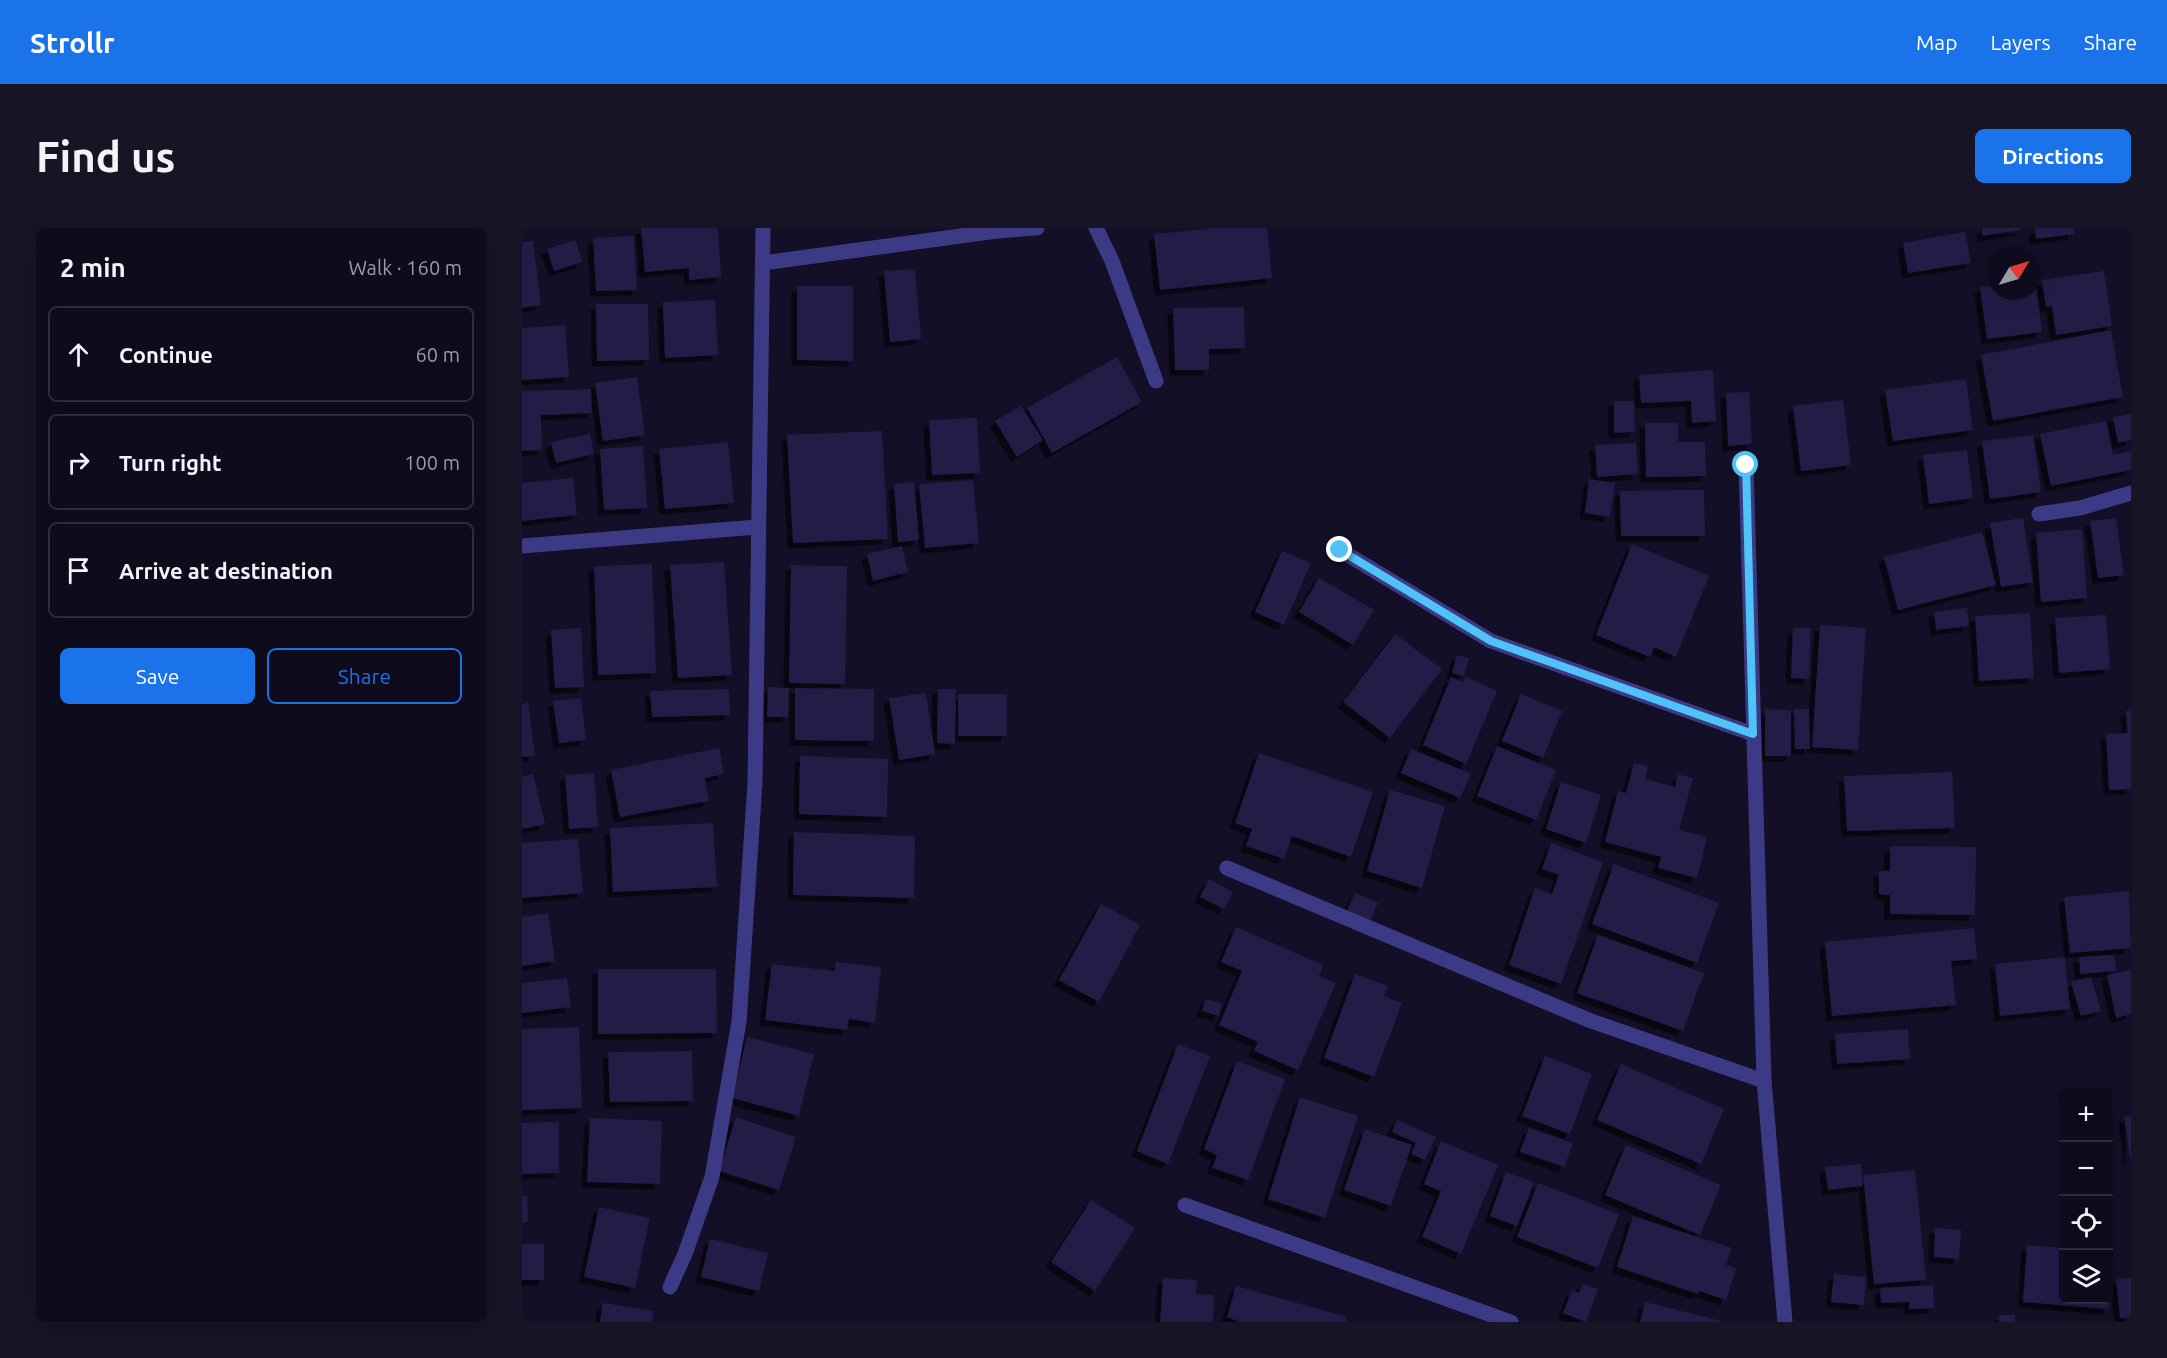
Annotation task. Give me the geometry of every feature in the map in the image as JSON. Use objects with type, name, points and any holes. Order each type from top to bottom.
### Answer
[{"type":"street","points":[[670,1287],[685,1254],[712,1177],[739,1022],[754,783],[763,228]]},
{"type":"street","points":[[763,263],[997,231],[1037,228]]},
{"type":"street","points":[[1096,228],[1112,261],[1156,381]]},
{"type":"street","points":[[1746,465],[1764,1081],[1785,1322]]},
{"type":"street","points":[[2039,514],[2080,508],[2131,493]]},
{"type":"street","points":[[522,546],[757,527]]},
{"type":"street","points":[[1340,550],[1491,641],[1753,734]]},
{"type":"street","points":[[1227,868],[1591,1021],[1764,1081]]},
{"type":"street","points":[[1185,1205],[1511,1322]]},
{"type":"building","points":[[641,228],[718,228],[721,277],[689,280],[689,268],[645,272]]},
{"type":"building","points":[[1216,228],[1267,228],[1272,278],[1160,290],[1154,234]]},
{"type":"building","points":[[1982,228],[2020,228],[2021,230],[1983,236]]},
{"type":"building","points":[[2035,228],[2073,228],[2074,234],[2036,239]]},
{"type":"building","points":[[1965,232],[1971,263],[1908,273],[1903,243]]},
{"type":"building","points":[[634,236],[637,290],[596,291],[593,238]]},
{"type":"building","points":[[575,240],[583,262],[554,271],[547,249]]},
{"type":"building","points":[[533,241],[541,305],[522,308],[522,242]]},
{"type":"building","points":[[915,269],[921,339],[890,342],[884,271]]},
{"type":"building","points":[[2104,271],[2112,326],[2056,335],[2052,306],[2046,307],[2042,280]]},
{"type":"building","points":[[797,286],[853,286],[853,361],[797,360]]},
{"type":"building","points":[[1987,286],[1987,300],[2038,300],[2042,332],[1987,339],[1980,287]]},
{"type":"building","points":[[715,300],[718,355],[665,358],[663,302]]},
{"type":"building","points":[[596,304],[648,304],[649,360],[597,361]]},
{"type":"building","points":[[1244,307],[1245,348],[1209,349],[1209,370],[1175,370],[1173,308]]},
{"type":"building","points":[[565,325],[569,377],[522,380],[522,328]]},
{"type":"building","points":[[2111,330],[2123,397],[1993,421],[1981,355]]},
{"type":"building","points":[[1117,357],[1142,402],[1052,453],[1027,408]]},
{"type":"building","points":[[1713,370],[1716,421],[1692,423],[1691,401],[1641,403],[1639,375]]},
{"type":"building","points":[[637,377],[645,435],[603,441],[595,383]]},
{"type":"building","points":[[1966,379],[1973,430],[1893,441],[1885,390]]},
{"type":"building","points":[[591,389],[592,413],[541,415],[542,450],[522,451],[522,391]]},
{"type":"building","points":[[1749,392],[1752,444],[1728,446],[1726,393]]},
{"type":"building","points":[[1843,400],[1851,465],[1801,471],[1793,406]]},
{"type":"building","points":[[1614,401],[1634,401],[1635,432],[1614,433]]},
{"type":"building","points":[[1021,406],[1043,440],[1017,457],[995,421]]},
{"type":"building","points":[[2131,414],[2131,440],[2118,443],[2113,417]]},
{"type":"building","points":[[977,418],[980,473],[932,475],[929,420]]},
{"type":"building","points":[[2106,421],[2113,455],[2131,451],[2131,470],[2051,486],[2040,434]]},
{"type":"building","points":[[1645,423],[1678,423],[1678,442],[1705,442],[1706,476],[1646,477]]},
{"type":"building","points":[[882,431],[888,539],[793,543],[787,435]]},
{"type":"building","points":[[590,434],[594,454],[556,463],[551,442]]},
{"type":"building","points":[[2033,435],[2041,492],[1990,499],[1982,441]]},
{"type":"building","points":[[728,442],[734,503],[665,509],[659,449]]},
{"type":"building","points":[[1636,443],[1638,474],[1597,477],[1595,445]]},
{"type":"building","points":[[643,446],[647,508],[604,510],[600,449]]},
{"type":"building","points":[[1967,450],[1973,498],[1929,504],[1923,455]]},
{"type":"building","points":[[573,478],[577,515],[522,521],[522,483]]},
{"type":"building","points":[[1589,479],[1615,483],[1610,517],[1585,513]]},
{"type":"building","points":[[973,480],[979,543],[925,548],[919,484]]},
{"type":"building","points":[[914,482],[919,540],[898,542],[894,484]]},
{"type":"building","points":[[1704,490],[1705,536],[1621,536],[1620,491]]},
{"type":"building","points":[[2023,518],[2033,582],[2001,587],[1990,523]]},
{"type":"building","points":[[2116,518],[2124,575],[2098,578],[2090,521]]},
{"type":"building","points":[[2082,529],[2087,598],[2041,602],[2036,533]]},
{"type":"building","points":[[1982,532],[1996,585],[1898,610],[1884,557]]},
{"type":"building","points":[[1632,544],[1709,576],[1676,657],[1654,647],[1650,657],[1596,635]]},
{"type":"building","points":[[902,546],[908,572],[873,581],[867,554]]},
{"type":"building","points":[[1282,551],[1311,563],[1284,625],[1255,612]]},
{"type":"building","points":[[724,562],[732,675],[678,678],[670,565]]},
{"type":"building","points":[[652,564],[656,673],[598,675],[594,566]]},
{"type":"building","points":[[791,565],[847,566],[845,684],[789,683]]},
{"type":"building","points":[[1319,578],[1374,610],[1353,645],[1299,612]]},
{"type":"building","points":[[1967,608],[1969,626],[1936,630],[1934,612]]},
{"type":"building","points":[[2030,613],[2034,678],[1979,681],[1975,616]]},
{"type":"building","points":[[2106,615],[2110,669],[2059,673],[2055,618]]},
{"type":"building","points":[[1820,625],[1866,628],[1858,750],[1812,747]]},
{"type":"building","points":[[581,628],[584,687],[555,688],[551,630]]},
{"type":"building","points":[[1793,628],[1811,628],[1809,679],[1791,678]]},
{"type":"building","points":[[1395,634],[1442,669],[1390,738],[1343,702]]},
{"type":"building","points":[[1457,655],[1469,658],[1464,676],[1452,673]]},
{"type":"building","points":[[1465,676],[1497,691],[1466,764],[1423,745],[1451,677],[1463,682]]},
{"type":"building","points":[[768,687],[789,688],[788,717],[767,717]]},
{"type":"building","points":[[795,688],[874,689],[874,741],[795,740]]},
{"type":"building","points":[[729,689],[730,715],[652,717],[650,691]]},
{"type":"building","points":[[938,689],[956,689],[955,744],[937,743]]},
{"type":"building","points":[[926,693],[935,754],[899,760],[889,698]]},
{"type":"building","points":[[958,694],[1007,694],[1007,736],[958,736]]},
{"type":"building","points":[[1521,694],[1562,711],[1543,758],[1502,741]]},
{"type":"building","points":[[581,698],[586,740],[559,743],[553,701]]},
{"type":"building","points":[[528,703],[535,756],[522,757],[522,704]]},
{"type":"building","points":[[1765,709],[1791,710],[1791,756],[1765,756]]},
{"type":"building","points":[[1794,709],[1809,709],[1810,749],[1795,749]]},
{"type":"building","points":[[2126,711],[2131,711],[2131,789],[2109,790],[2106,734],[2128,733]]},
{"type":"building","points":[[1497,746],[1556,770],[1536,820],[1477,796]]},
{"type":"building","points":[[719,748],[724,774],[705,778],[709,801],[620,817],[611,770]]},
{"type":"building","points":[[1411,749],[1471,774],[1460,798],[1401,773]]},
{"type":"building","points":[[1259,753],[1373,792],[1351,857],[1292,836],[1284,859],[1246,846],[1252,829],[1235,823]]},
{"type":"building","points":[[800,756],[888,759],[887,817],[799,814]]},
{"type":"building","points":[[1634,763],[1648,766],[1645,779],[1675,787],[1678,774],[1693,778],[1679,830],[1707,837],[1697,878],[1658,868],[1661,857],[1605,842],[1618,791],[1626,793]]},
{"type":"building","points":[[1952,772],[1955,828],[1847,831],[1844,776]]},
{"type":"building","points":[[594,773],[598,827],[569,829],[565,775]]},
{"type":"building","points":[[533,774],[545,824],[522,829],[522,777]]},
{"type":"building","points":[[1561,782],[1601,795],[1586,843],[1546,829]]},
{"type":"building","points":[[1390,790],[1445,806],[1422,888],[1367,871]]},
{"type":"building","points":[[713,823],[717,887],[613,892],[610,828]]},
{"type":"building","points":[[794,832],[915,836],[914,898],[793,895]]},
{"type":"building","points":[[578,839],[583,893],[522,898],[522,843]]},
{"type":"building","points":[[1551,843],[1603,862],[1561,984],[1509,965],[1535,888],[1552,894],[1559,875],[1542,869]]},
{"type":"building","points":[[1890,846],[1976,847],[1975,915],[1890,914],[1890,895],[1879,894],[1879,871],[1890,871]]},
{"type":"building","points":[[1614,864],[1719,903],[1697,963],[1592,924]]},
{"type":"building","points":[[1209,879],[1233,892],[1224,909],[1200,897]]},
{"type":"building","points":[[2129,891],[2131,948],[2070,953],[2064,897]]},
{"type":"building","points":[[1355,893],[1378,903],[1369,923],[1346,913]]},
{"type":"building","points":[[1101,904],[1140,925],[1099,1002],[1059,980]]},
{"type":"building","points":[[548,913],[555,961],[522,966],[522,917]]},
{"type":"building","points":[[1236,927],[1323,965],[1319,976],[1336,983],[1298,1070],[1254,1051],[1258,1042],[1219,1025],[1242,971],[1221,962]]},
{"type":"building","points":[[1974,928],[1977,959],[1951,961],[1956,1005],[1832,1016],[1825,942]]},
{"type":"building","points":[[1598,935],[1704,973],[1683,1031],[1577,993]]},
{"type":"building","points":[[2114,955],[2116,971],[2080,974],[2079,957]]},
{"type":"building","points":[[2065,957],[2070,1009],[2000,1016],[1995,964]]},
{"type":"building","points":[[836,962],[881,967],[875,1023],[849,1019],[847,1030],[765,1020],[772,964],[835,971]]},
{"type":"building","points":[[598,969],[716,969],[717,1033],[598,1034]]},
{"type":"building","points":[[2131,970],[2131,1014],[2116,1018],[2107,975]]},
{"type":"building","points":[[1355,974],[1388,986],[1384,996],[1402,1003],[1374,1077],[1324,1058]]},
{"type":"building","points":[[2091,977],[2101,1011],[2081,1016],[2071,982]]},
{"type":"building","points":[[567,978],[571,1007],[522,1013],[522,983]]},
{"type":"building","points":[[1206,999],[1222,1004],[1219,1016],[1202,1011]]},
{"type":"building","points":[[579,1027],[582,1108],[522,1110],[522,1029]]},
{"type":"building","points":[[1908,1029],[1910,1059],[1837,1064],[1835,1034]]},
{"type":"building","points":[[747,1037],[814,1054],[799,1116],[732,1098]]},
{"type":"building","points":[[1178,1044],[1210,1056],[1168,1164],[1137,1151]]},
{"type":"building","points":[[692,1051],[693,1101],[610,1102],[608,1052]]},
{"type":"building","points":[[1545,1056],[1592,1074],[1570,1134],[1522,1116]]},
{"type":"building","points":[[1237,1061],[1285,1079],[1248,1180],[1212,1168],[1217,1155],[1204,1149]]},
{"type":"building","points":[[1621,1064],[1724,1109],[1701,1164],[1597,1120]]},
{"type":"building","points":[[1300,1097],[1358,1116],[1325,1218],[1268,1199]]},
{"type":"building","points":[[2131,1116],[2131,1159],[2130,1159],[2124,1117]]},
{"type":"building","points":[[736,1117],[796,1137],[779,1190],[719,1171]]},
{"type":"building","points":[[590,1118],[662,1121],[660,1184],[587,1182]]},
{"type":"building","points":[[1397,1120],[1436,1137],[1425,1160],[1411,1154],[1416,1143],[1392,1132]]},
{"type":"building","points":[[559,1122],[559,1173],[522,1174],[522,1123]]},
{"type":"building","points":[[1529,1128],[1573,1143],[1564,1167],[1520,1152]]},
{"type":"building","points":[[1365,1129],[1412,1145],[1391,1206],[1344,1190]]},
{"type":"building","points":[[1441,1141],[1498,1165],[1461,1254],[1422,1237],[1441,1191],[1424,1184]]},
{"type":"building","points":[[1626,1145],[1721,1185],[1700,1235],[1605,1195]]},
{"type":"building","points":[[1861,1164],[1863,1186],[1828,1190],[1825,1167]]},
{"type":"building","points":[[1915,1170],[1926,1280],[1874,1284],[1863,1175]]},
{"type":"building","points":[[1506,1172],[1534,1182],[1517,1226],[1490,1216]]},
{"type":"building","points":[[1538,1183],[1619,1214],[1598,1268],[1517,1237]]},
{"type":"building","points":[[522,1196],[527,1196],[528,1222],[522,1223]]},
{"type":"building","points":[[1091,1200],[1135,1228],[1095,1291],[1051,1262]]},
{"type":"building","points":[[599,1207],[650,1218],[635,1288],[584,1277]]},
{"type":"building","points":[[1633,1216],[1732,1248],[1726,1265],[1736,1268],[1726,1300],[1699,1291],[1698,1294],[1617,1267]]},
{"type":"building","points":[[1935,1228],[1961,1230],[1959,1259],[1934,1257]]},
{"type":"building","points":[[710,1239],[768,1253],[759,1291],[701,1277]]},
{"type":"building","points":[[522,1244],[544,1244],[544,1280],[522,1280]]},
{"type":"building","points":[[2027,1245],[2059,1248],[2059,1304],[2109,1304],[2109,1309],[2023,1302]]},
{"type":"building","points":[[1834,1274],[1866,1277],[1864,1305],[1831,1302]]},
{"type":"building","points":[[1163,1278],[1197,1280],[1196,1294],[1214,1295],[1213,1322],[1160,1322]]},
{"type":"building","points":[[2131,1278],[2131,1317],[2120,1318],[2116,1279]]},
{"type":"building","points":[[1583,1284],[1598,1289],[1586,1322],[1563,1313],[1572,1290],[1579,1293]]},
{"type":"building","points":[[1933,1285],[1934,1308],[1909,1309],[1909,1302],[1881,1303],[1880,1288]]},
{"type":"building","points":[[1236,1286],[1347,1317],[1346,1322],[1240,1322],[1227,1317]]},
{"type":"building","points":[[1645,1302],[1721,1321],[1721,1322],[1640,1322]]},
{"type":"building","points":[[603,1303],[654,1311],[652,1322],[600,1322]]},
{"type":"building","points":[[1999,1315],[2015,1315],[2015,1322],[1999,1322]]},
{"type":"route","points":[[1340,550],[1491,641],[1753,734],[1746,465]]}]
